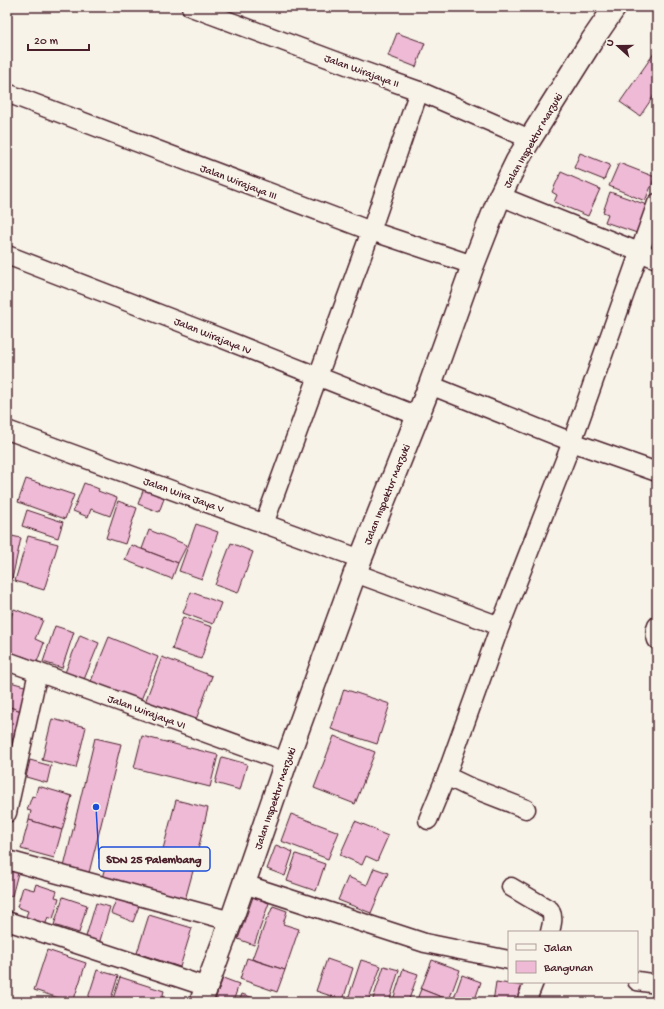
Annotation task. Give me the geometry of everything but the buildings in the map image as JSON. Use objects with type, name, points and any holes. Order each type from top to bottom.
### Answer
[{"type":"street","name":"Jalan Wirajaya II","points":[[191,7],[419,91],[530,140]]},
{"type":"street","name":"Jalan Inspektur Marzuki","points":[[204,994],[286,762],[358,566],[430,386],[473,265],[500,196],[530,140],[591,42],[615,7]]},
{"type":"street","points":[[264,524],[371,231],[419,91]]},
{"type":"street","name":"Jalan Wirajaya III","points":[[7,93],[371,231],[473,265]]},
{"type":"street","points":[[500,196],[657,259]]},
{"type":"street","points":[[428,820],[446,776],[500,626],[572,442],[657,203]]},
{"type":"street","name":"Jalan Wirajaya IV","points":[[7,255],[177,320],[418,416]]},
{"type":"street","points":[[430,386],[572,442],[657,472]]},
{"type":"street","name":"Jalan Wira Jaya V","points":[[7,430],[264,524],[358,566],[500,626]]},
{"type":"street","points":[[657,626],[657,640]]},
{"type":"street","name":"Jalan Wirajaya VI","points":[[7,661],[286,762]]},
{"type":"street","points":[[7,813],[38,672]]},
{"type":"street","points":[[446,776],[467,786],[526,809]]},
{"type":"street","points":[[7,860],[231,921]]},
{"type":"street","points":[[244,884],[425,943],[508,960]]},
{"type":"street","points":[[511,887],[550,910],[553,922],[550,931]]},
{"type":"street","points":[[7,922],[204,994]]},
{"type":"street","points":[[638,981],[657,984]]},
{"type":"street","points":[[526,1002],[534,983]]},
{"type":"place","name":"SDN 25 Palembang","points":[[96,807]]}]
